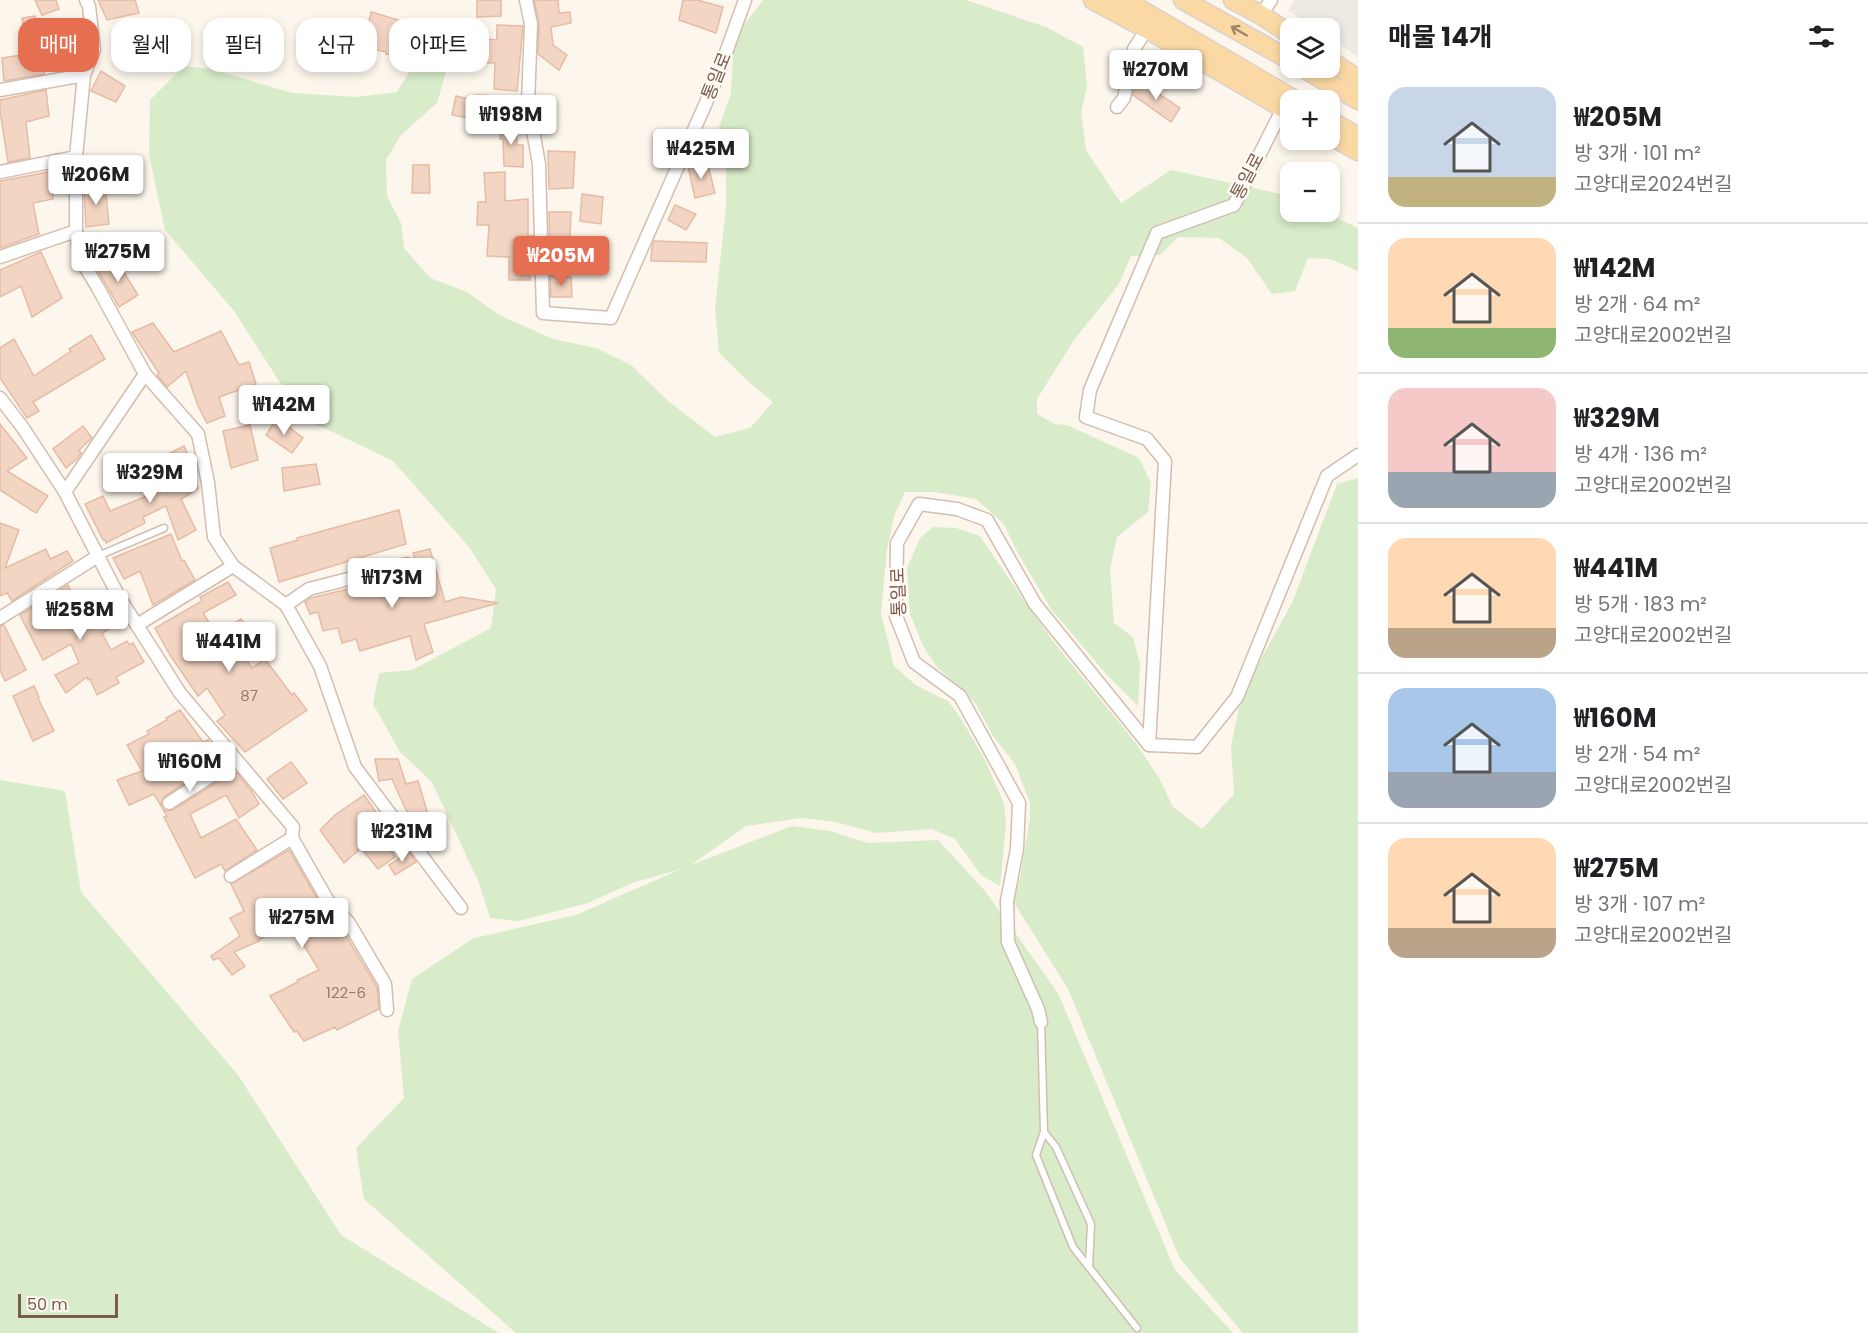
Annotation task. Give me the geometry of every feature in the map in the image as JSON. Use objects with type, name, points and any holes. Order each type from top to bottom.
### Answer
[{"type":"main road","points":[[1093,0],[1280,102]]},
{"type":"main road","points":[[1124,0],[1280,101]]},
{"type":"main road","points":[[1183,0],[1280,54]]},
{"type":"main road","points":[[1233,0],[1266,8],[1280,23]]},
{"type":"main road","points":[[1340,67],[1358,79]]},
{"type":"main road","points":[[1320,78],[1358,100]]},
{"type":"main road","points":[[1340,126],[1358,137]]},
{"type":"main road","points":[[1340,140],[1358,151]]},
{"type":"street","points":[[86,0],[89,6],[94,50],[84,75],[76,157],[76,231],[81,260],[145,374],[198,434],[208,483],[214,537],[233,566],[286,605],[320,666],[355,767],[461,908]]},
{"type":"street","name":"통일로","points":[[526,0],[531,24],[528,103],[539,164],[543,313],[611,318],[716,80],[745,0]]},
{"type":"street","points":[[1117,107],[1124,98],[1134,49],[1147,29]]},
{"type":"street","points":[[0,90],[84,75]]},
{"type":"street","name":"통일로","points":[[1149,745],[1165,461],[1147,439],[1086,417],[1090,390],[1157,233],[1234,205],[1280,123]]},
{"type":"street","points":[[0,172],[76,157]]},
{"type":"street","points":[[0,257],[76,231]]},
{"type":"street","points":[[65,492],[145,374]]},
{"type":"street","points":[[0,398],[23,428],[65,492],[119,597],[180,693],[293,827],[292,838],[328,901],[349,923],[385,984],[387,1010]]},
{"type":"street","points":[[1149,745],[1197,747],[1237,697],[1328,476],[1358,455]]},
{"type":"street","name":"통일로","points":[[1041,1022],[1038,1009],[1008,942],[1007,901],[1017,849],[1019,803],[960,696],[914,662],[896,616],[897,543],[919,504],[957,509],[987,520],[1035,604],[1149,745]]},
{"type":"street","points":[[0,618],[98,556]]},
{"type":"street","points":[[286,605],[309,589],[407,564]]},
{"type":"street","points":[[137,625],[233,566]]},
{"type":"street","points":[[169,803],[236,760]]},
{"type":"street","points":[[231,876],[292,838]]},
{"type":"lane","points":[[98,556],[164,528]]},
{"type":"lane","points":[[1041,1022],[1044,1132],[1036,1155],[1073,1247],[1137,1328]]},
{"type":"lane","points":[[1044,1132],[1056,1147],[1091,1224],[1089,1266]]},
{"type":"shaded area","points":[[1295,0],[1358,0],[1358,57],[1340,45],[1340,18],[1299,18],[1288,11]]},
{"type":"green space","points":[[763,0],[966,0],[1046,27],[1083,47],[1087,85],[1081,113],[1086,150],[1121,203],[1171,170],[1280,194],[1280,222],[1340,222],[1340,220],[1358,228],[1358,271],[1330,259],[1308,258],[1295,291],[1272,294],[1247,258],[1219,238],[1178,237],[1160,255],[1131,256],[1119,284],[1074,340],[1037,399],[1037,414],[1055,424],[1067,425],[1139,458],[1151,483],[1148,512],[1117,537],[1110,569],[1114,623],[1133,637],[1140,664],[1138,706],[1106,674],[1051,609],[1003,523],[976,499],[934,492],[905,492],[894,516],[887,550],[881,613],[894,666],[917,686],[948,701],[985,760],[1004,803],[1006,824],[1000,886],[981,875],[955,839],[932,829],[876,833],[836,822],[802,818],[746,826],[691,865],[792,826],[830,831],[868,843],[938,840],[985,891],[1058,993],[1175,1270],[1233,1333],[516,1333],[364,1199],[356,1148],[404,1098],[398,1031],[412,979],[474,938],[576,915],[681,869],[632,883],[588,903],[518,921],[490,918],[479,883],[432,782],[400,752],[373,704],[379,673],[412,670],[491,628],[496,589],[469,547],[393,461],[314,423],[279,381],[234,311],[165,230],[149,155],[150,100],[178,72],[191,72],[191,67],[203,68],[203,72],[221,72],[292,93],[357,97],[397,92],[409,72],[446,72],[437,103],[401,135],[386,160],[387,196],[401,223],[404,248],[430,278],[467,292],[499,315],[553,339],[596,348],[631,365],[668,401],[715,437],[750,428],[773,402],[719,353],[715,308],[726,207],[726,160],[717,133],[731,93],[734,38]]},
{"type":"green space","points":[[1358,478],[1358,1333],[1243,1333],[1180,1259],[1068,989],[1013,901],[1020,879],[1030,818],[1030,803],[1015,764],[993,736],[975,703],[936,666],[923,646],[910,614],[907,568],[920,538],[933,527],[956,528],[980,536],[1056,645],[1135,742],[1159,778],[1173,807],[1202,829],[1234,794],[1231,746],[1240,703],[1255,670],[1292,603],[1337,484]]},
{"type":"green space","points":[[0,780],[65,791],[81,892],[238,1075],[341,1235],[499,1333],[0,1333]]},
{"type":"building","points":[[35,0],[56,0],[59,9],[42,15]]},
{"type":"building","points":[[98,0],[135,0],[139,13],[107,20]]},
{"type":"building","points":[[477,0],[501,0],[501,16],[477,17]]},
{"type":"building","points":[[534,0],[558,0],[559,13],[570,12],[571,23],[551,27],[553,45],[567,55],[559,70],[538,54],[539,24]]},
{"type":"building","points":[[683,0],[697,0],[723,7],[716,33],[679,20]]},
{"type":"building","points":[[371,12],[392,18],[389,18],[389,54],[377,50],[377,18],[370,18]]},
{"type":"building","points":[[497,25],[523,26],[517,91],[494,89],[495,63],[489,63],[489,39],[497,40]]},
{"type":"building","points":[[18,56],[18,72],[44,72],[44,74],[4,81],[2,58]]},
{"type":"building","points":[[101,71],[125,86],[116,102],[91,91]]},
{"type":"building","points":[[1138,80],[1180,108],[1171,122],[1133,95]]},
{"type":"building","points":[[46,90],[49,116],[26,122],[30,158],[8,162],[0,100]]},
{"type":"building","points":[[477,95],[495,96],[496,121],[452,115],[456,96],[477,101]]},
{"type":"building","points":[[500,124],[516,124],[517,145],[523,145],[523,167],[504,166]]},
{"type":"building","points":[[548,151],[575,152],[573,188],[549,189]]},
{"type":"building","points":[[707,162],[715,193],[695,198],[688,166]]},
{"type":"building","points":[[413,165],[429,165],[430,193],[412,193]]},
{"type":"building","points":[[54,171],[53,199],[33,203],[39,234],[0,248],[0,181]]},
{"type":"building","points":[[505,172],[505,201],[528,199],[528,236],[533,236],[533,253],[530,253],[530,280],[509,280],[509,257],[487,256],[489,225],[477,225],[478,202],[486,202],[484,173]]},
{"type":"building","points":[[105,185],[109,224],[86,227],[84,188]]},
{"type":"building","points":[[582,194],[603,197],[601,224],[580,221]]},
{"type":"building","points":[[675,205],[696,214],[686,230],[668,220]]},
{"type":"building","points":[[549,212],[571,212],[569,254],[550,253]]},
{"type":"building","points":[[654,241],[707,243],[706,262],[651,261]]},
{"type":"building","points":[[41,252],[62,298],[32,317],[21,286],[0,297],[0,270]]},
{"type":"building","points":[[572,253],[592,254],[591,270],[572,271]]},
{"type":"building","points":[[116,260],[138,295],[119,307],[98,271]]},
{"type":"building","points":[[550,276],[571,277],[572,297],[551,297]]},
{"type":"building","points":[[153,323],[174,352],[221,331],[239,365],[249,362],[256,384],[219,397],[225,416],[207,423],[198,406],[186,371],[167,387],[157,375],[159,373],[132,332]]},
{"type":"building","points":[[91,335],[105,359],[33,402],[39,411],[27,418],[0,378],[0,348],[14,339],[34,376]]},
{"type":"building","points":[[277,418],[303,438],[292,453],[266,435]]},
{"type":"building","points":[[0,424],[27,458],[7,471],[48,496],[36,513],[0,490]]},
{"type":"building","points":[[250,425],[258,460],[231,468],[223,431]]},
{"type":"building","points":[[83,426],[92,438],[79,450],[81,453],[77,459],[66,468],[53,449]]},
{"type":"building","points":[[184,446],[194,469],[192,470],[198,489],[181,499],[196,530],[178,540],[166,506],[143,517],[145,523],[106,543],[85,504],[103,496],[110,511],[179,481],[166,455]]},
{"type":"building","points":[[316,464],[320,484],[284,491],[282,468]]},
{"type":"building","points":[[399,510],[406,544],[279,582],[270,548],[298,540],[297,538]]},
{"type":"building","points":[[0,523],[19,530],[5,568],[46,549],[50,559],[67,551],[73,561],[12,601],[7,593],[0,596]]},
{"type":"building","points":[[171,534],[182,561],[184,560],[195,580],[153,605],[140,571],[124,579],[113,558]]},
{"type":"building","points":[[430,549],[445,602],[461,597],[498,603],[424,624],[433,652],[416,660],[410,636],[360,651],[356,639],[342,643],[338,628],[323,631],[318,612],[310,614],[305,602],[311,598],[418,572],[413,553]]},
{"type":"building","points":[[228,582],[236,595],[203,613],[216,634],[241,619],[248,629],[233,640],[252,668],[265,659],[292,695],[294,693],[307,710],[245,752],[217,721],[225,715],[207,688],[198,696],[155,628],[202,601],[200,597]]},
{"type":"building","points":[[68,585],[83,618],[111,604],[119,624],[102,633],[111,650],[127,641],[129,645],[133,643],[144,662],[116,677],[119,683],[97,695],[87,677],[66,693],[55,675],[79,663],[71,644],[43,660],[20,615]]},
{"type":"building","points":[[4,625],[26,670],[5,681],[0,670],[0,626]]},
{"type":"building","points":[[34,686],[54,731],[33,741],[13,696]]},
{"type":"building","points":[[180,710],[203,742],[208,740],[219,761],[165,796],[161,803],[162,807],[154,794],[129,805],[117,780],[142,771],[127,745],[149,734],[147,731]]},
{"type":"building","points":[[375,759],[398,759],[406,784],[418,781],[429,818],[443,840],[431,848],[405,808],[392,779],[379,781]]},
{"type":"building","points":[[291,762],[307,783],[283,799],[267,779]]},
{"type":"building","points":[[237,773],[259,804],[239,818],[226,795],[190,814],[201,838],[236,819],[257,850],[225,871],[221,864],[195,878],[164,817],[167,816],[162,808],[166,811],[173,810],[227,776],[228,779]]},
{"type":"building","points":[[364,795],[390,832],[382,837],[395,857],[378,869],[361,848],[344,863],[320,830],[335,815]]},
{"type":"building","points":[[289,850],[321,905],[331,920],[333,918],[339,924],[377,987],[379,1009],[337,1030],[335,1027],[304,1041],[297,1031],[294,1032],[270,996],[319,970],[291,924],[234,952],[245,966],[232,975],[219,958],[213,960],[211,956],[240,936],[230,918],[244,911],[231,884]]},
{"type":"building","points":[[409,852],[416,862],[395,875],[389,865]]}]
